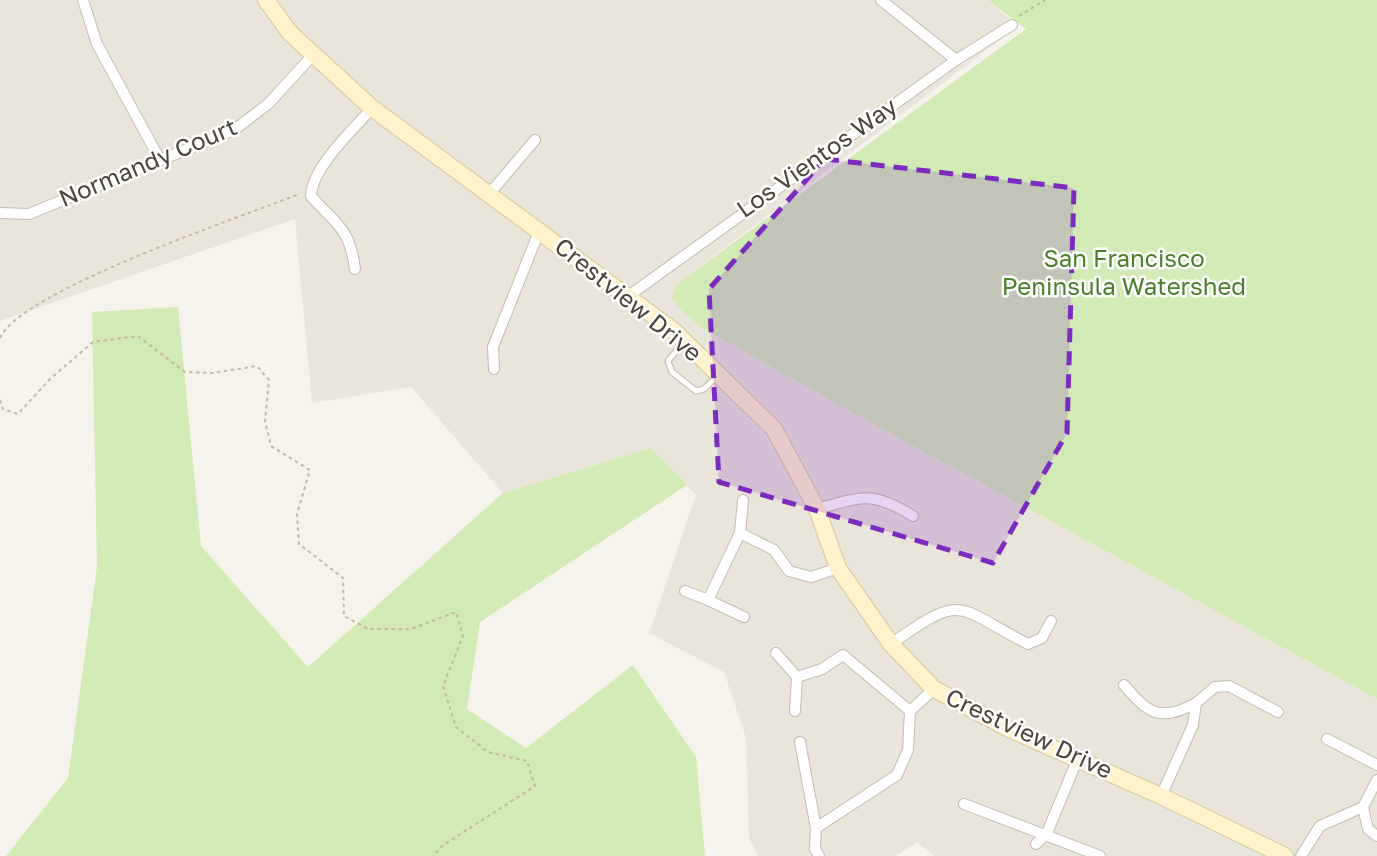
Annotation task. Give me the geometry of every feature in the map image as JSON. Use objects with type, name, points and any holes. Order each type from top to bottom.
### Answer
[{"type":"street","points":[[83,0],[97,44],[160,160]]},
{"type":"street","name":"Crestview Drive","points":[[266,0],[290,33],[372,108],[540,229],[684,342],[774,429],[817,509],[838,568],[891,644],[934,689],[1009,729],[1161,796],[1285,856]]},
{"type":"street","points":[[881,0],[956,60]]},
{"type":"street","name":"Los Vientos Way","points":[[626,297],[697,243],[956,60],[1012,25]]},
{"type":"street","name":"Normandy Court","points":[[0,213],[30,214],[234,131],[268,104],[313,55]]},
{"type":"street","points":[[355,269],[351,244],[345,230],[311,196],[311,184],[372,108]]},
{"type":"street","points":[[490,193],[535,140]]},
{"type":"street","points":[[494,369],[493,348],[540,229]]},
{"type":"street","points":[[817,509],[865,496],[891,503],[913,516]]},
{"type":"street","points":[[708,600],[740,533],[743,499]]},
{"type":"street","points":[[740,533],[774,550],[789,571],[811,578],[838,568]]},
{"type":"street","points":[[685,591],[744,617]]},
{"type":"street","points":[[891,644],[933,614],[954,608],[970,611],[1028,644],[1042,638],[1051,621]]},
{"type":"street","points":[[776,653],[797,677],[795,711]]},
{"type":"street","points":[[797,677],[822,669],[843,655],[910,711]]},
{"type":"street","points":[[1124,685],[1146,709],[1163,714],[1178,713],[1196,703],[1215,687],[1229,686],[1278,712]]},
{"type":"street","points":[[816,828],[897,775],[908,750],[910,711],[934,689]]},
{"type":"street","points":[[1161,796],[1193,724],[1196,703]]},
{"type":"street","points":[[1327,739],[1377,765]]},
{"type":"street","points":[[800,741],[816,828],[815,849],[819,856]]},
{"type":"street","points":[[1036,844],[1047,833],[1078,758]]},
{"type":"street","points":[[1301,856],[1320,826],[1363,807],[1377,780]]},
{"type":"street","points":[[964,804],[1047,833],[1100,856]]},
{"type":"street","points":[[1363,807],[1368,829],[1377,836]]},
{"type":"lane","points":[[684,342],[668,361],[672,372],[696,391],[704,389],[719,375]]},
{"type":"path","points":[[1012,25],[1021,15],[1045,0]]},
{"type":"path","points":[[0,338],[4,328],[82,278],[300,193],[311,184]]},
{"type":"path","points":[[0,400],[3,409],[18,414],[50,379],[93,342],[138,336],[185,372],[212,373],[257,366],[269,380],[265,421],[271,446],[310,470],[297,514],[299,544],[343,578],[344,616],[368,629],[411,629],[456,612],[463,636],[443,685],[456,727],[488,752],[527,761],[535,786],[442,846],[433,856]]},
{"type":"highlighted area","points":[[825,159],[1074,188],[1067,433],[993,563],[719,482],[709,289]]},
{"type":"shaded area","points":[[0,0],[988,0],[1018,26],[677,284],[673,297],[701,327],[1377,699],[1377,856],[934,856],[917,842],[896,856],[758,856],[749,838],[746,738],[724,672],[649,633],[696,495],[651,448],[503,493],[411,387],[312,403],[295,219],[0,321]]},
{"type":"green space","name":"San Francisco Peninsula Watershed","points":[[988,0],[1377,0],[1377,699],[701,327],[682,311],[672,297],[677,284],[1026,29]]},
{"type":"green space","points":[[178,307],[201,546],[308,667],[503,493],[651,448],[687,485],[480,622],[467,709],[526,748],[633,665],[696,757],[705,856],[6,856],[68,778],[97,567],[92,312]]}]
